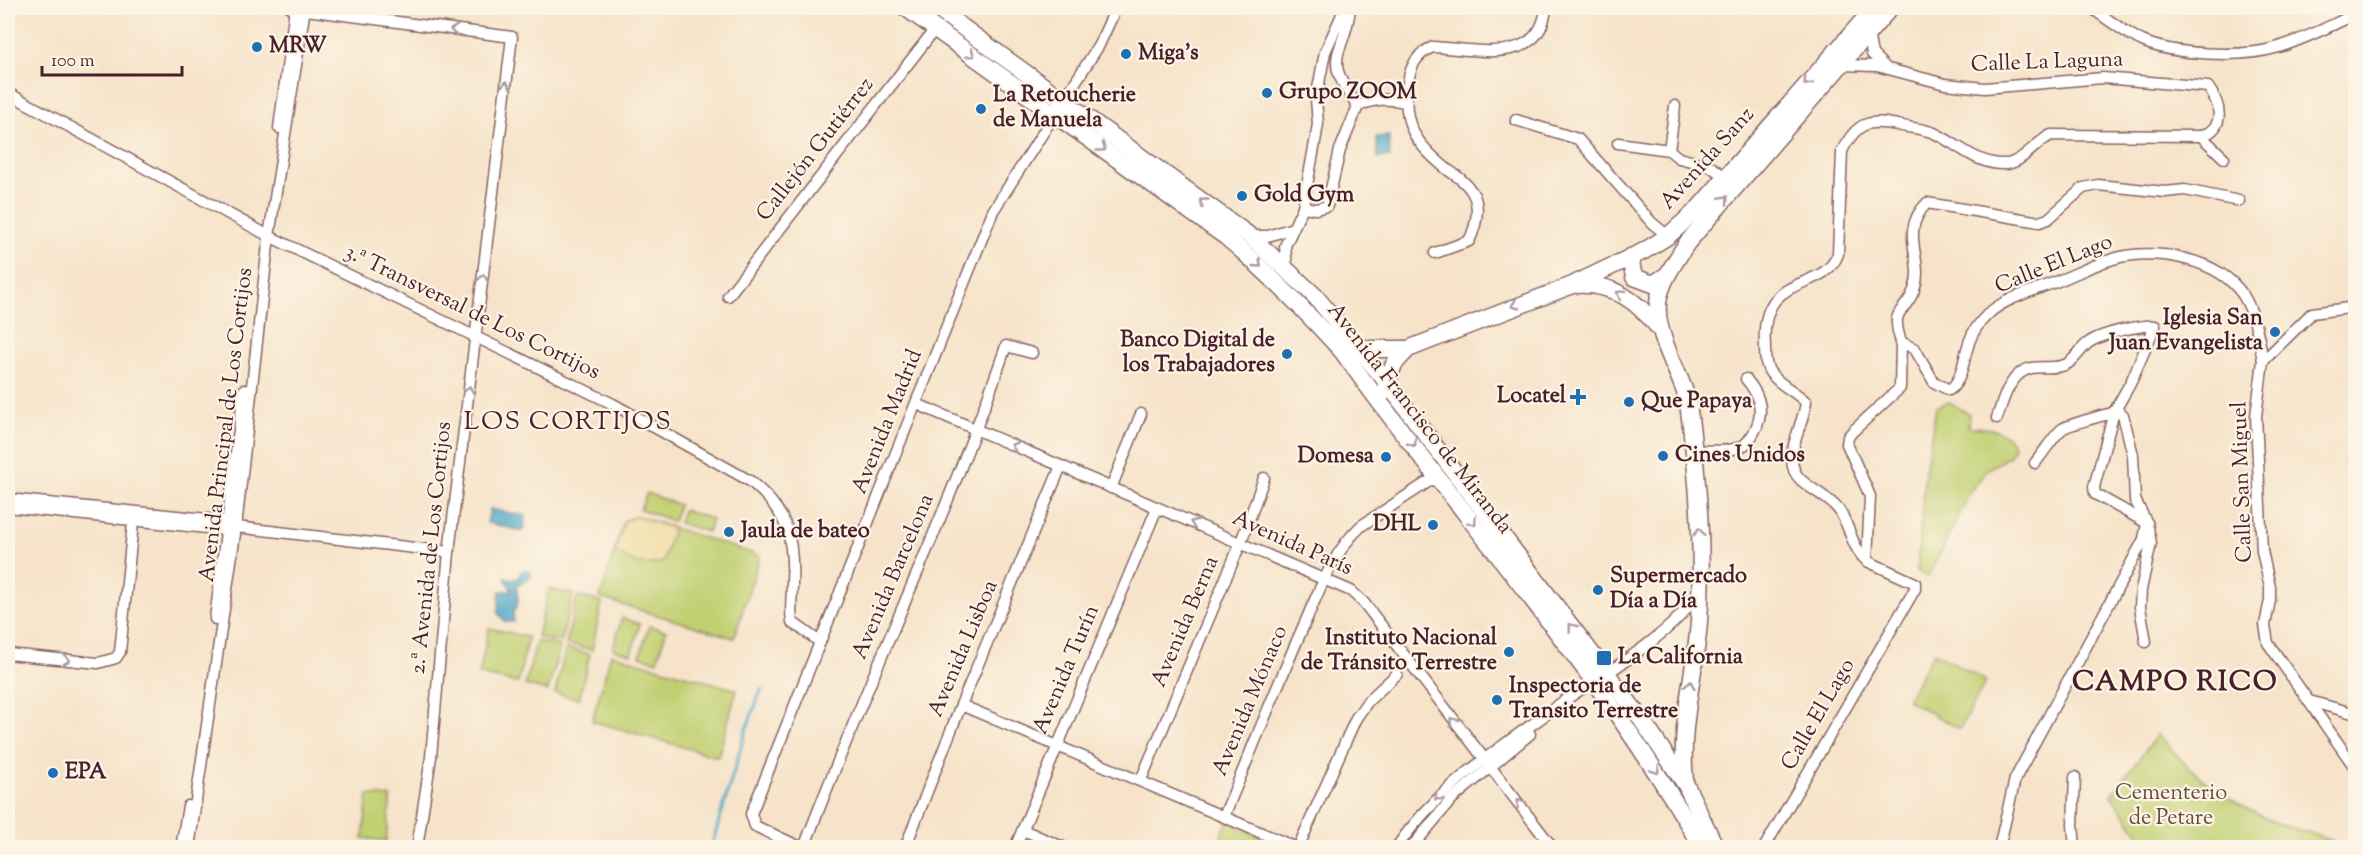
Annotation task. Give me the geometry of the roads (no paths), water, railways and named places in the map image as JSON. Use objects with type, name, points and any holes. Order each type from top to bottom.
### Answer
[{"type":"main road","name":"Avenida Francisco de Miranda","points":[[906,8],[1226,237],[1268,272],[1342,351],[1437,476],[1686,785],[1716,848]]},
{"type":"main road","name":"Avenida Francisco de Miranda","points":[[936,8],[1250,237],[1315,296],[1386,383],[1601,678],[1702,848]]},
{"type":"main road","name":"Avenida Sanz","points":[[1408,349],[1570,286],[1668,237],[1697,210],[1874,8]]},
{"type":"main road","name":"Avenida Sanz","points":[[1659,328],[1658,295],[1667,274],[1687,243],[1890,8]]},
{"type":"main road","points":[[1630,257],[1630,266],[1637,279],[1653,284],[1667,274]]},
{"type":"main road","points":[[1570,286],[1596,285],[1620,292],[1642,309],[1659,328],[1684,387],[1699,512],[1699,624],[1685,721],[1683,749],[1686,785]]},
{"type":"main road","points":[[1352,342],[1367,349],[1408,349]]},
{"type":"main road","points":[[1388,411],[1383,397],[1386,383],[1394,364],[1408,349]]},
{"type":"street","name":"2.ª Avenida de Los Cortijos","points":[[298,8],[512,38],[449,552],[431,757],[417,848]]},
{"type":"street","name":"Avenida Principal de Los Cortijos","points":[[189,848],[267,232],[298,8]]},
{"type":"street","name":"Avenida Madrid","points":[[803,848],[752,822],[752,814],[993,212],[1099,45],[1116,8]]},
{"type":"street","points":[[1287,270],[1285,246],[1302,207],[1316,140],[1316,99],[1325,52],[1345,8]]},
{"type":"street","points":[[1350,8],[1337,51],[1336,64],[1343,85],[1358,106]]},
{"type":"street","points":[[1435,253],[1469,241],[1475,225],[1476,204],[1473,193],[1465,183],[1425,152],[1408,120],[1405,102],[1409,74],[1415,60],[1424,51],[1433,47],[1506,51],[1519,48],[1530,43],[1540,31],[1546,8]]},
{"type":"street","points":[[2092,8],[2116,26],[2144,41],[2180,50],[2224,53],[2275,48],[2355,14]]},
{"type":"street","name":"Callejón Gutiérrez","points":[[728,296],[935,28]]},
{"type":"street","points":[[1868,33],[1872,54],[1888,69]]},
{"type":"street","name":"Calle La Laguna","points":[[1841,65],[1865,65],[1945,84],[1985,88],[2103,78],[2208,87],[2219,107],[2219,121],[2212,130],[2201,136]]},
{"type":"street","name":"3.ª Transversal de Los Cortijos","points":[[8,93],[267,232],[613,404],[750,481],[767,495],[782,514],[790,536],[793,556],[792,622],[820,642]]},
{"type":"street","points":[[1358,106],[1381,99],[1405,102]]},
{"type":"street","points":[[1302,207],[1316,209],[1327,206],[1340,150],[1358,106]]},
{"type":"street","points":[[1669,150],[1675,106]]},
{"type":"street","points":[[1516,120],[1578,139],[1652,223],[1668,237]]},
{"type":"street","points":[[1867,561],[1860,554],[1837,508],[1800,479],[1792,468],[1793,450],[1806,402],[1773,376],[1767,367],[1763,324],[1775,301],[1784,291],[1828,269],[1835,262],[1838,254],[1842,151],[1858,128],[1871,122],[1881,122],[1932,132],[1987,162],[2008,164],[2022,158],[2038,141],[2051,135],[2201,136],[2224,158]]},
{"type":"street","points":[[1618,142],[1669,150],[1679,158],[1710,166],[1725,177]]},
{"type":"street","points":[[1867,561],[1870,496],[1849,450],[1848,438],[1900,388],[1900,342],[1895,323],[1896,315],[1916,286],[1912,235],[1917,218],[1927,203],[2040,222],[2048,219],[2083,188],[2098,185],[2165,192],[2185,190],[2239,201]]},
{"type":"street","points":[[1250,237],[1268,237],[1293,228]]},
{"type":"street","name":"Calle El Lago","points":[[1900,342],[1915,349],[1934,382],[1950,390],[1956,383],[1970,338],[1981,322],[1996,307],[2113,259],[2137,254],[2184,259],[2212,269],[2227,280],[2243,295],[2257,328],[2263,361]]},
{"type":"street","points":[[2263,361],[2312,313],[2355,307]]},
{"type":"street","points":[[1997,418],[2008,387],[2018,375],[2027,369],[2037,365],[2064,365],[2075,359],[2095,339],[2138,326],[2155,326],[2141,361],[2114,412],[2094,487],[2095,494],[2147,524]]},
{"type":"street","name":"Avenida Barcelona","points":[[803,848],[828,782],[977,430],[1006,345],[1032,353]]},
{"type":"street","name":"Calle San Miguel","points":[[2263,361],[2256,416],[2262,551],[2270,600],[2265,634],[2268,643],[2355,769]]},
{"type":"street","points":[[1693,451],[1734,448],[1748,441],[1759,424],[1761,413],[1756,390],[1746,379]]},
{"type":"street","name":"Avenida París","points":[[917,404],[1351,591],[1364,603],[1548,846]]},
{"type":"street","points":[[2035,463],[2064,427],[2114,412],[2123,415],[2133,455],[2135,500],[2147,524],[2151,543],[2144,572],[2140,607],[2146,642]]},
{"type":"street","points":[[1111,488],[1141,414]]},
{"type":"street","points":[[2355,446],[2355,463]]},
{"type":"street","name":"Avenida Lisboa","points":[[905,848],[961,705],[1062,466]]},
{"type":"street","name":"Avenida Mónaco","points":[[1224,816],[1324,579],[1350,536],[1360,526],[1437,476]]},
{"type":"street","name":"Avenida Berna","points":[[1141,780],[1241,542],[1264,478]]},
{"type":"street","points":[[8,499],[134,517]]},
{"type":"street","points":[[8,507],[230,526],[449,552]]},
{"type":"street","name":"Avenida Turín","points":[[1015,848],[1056,745],[1157,508]]},
{"type":"street","points":[[8,654],[98,663],[116,658],[120,652],[134,517]]},
{"type":"street","points":[[1999,848],[2015,779],[2144,539],[2147,524]]},
{"type":"street","name":"Avenida Principal de Los Cortijos","points":[[181,848],[203,719],[230,526]]},
{"type":"street","name":"Calle El Lago","points":[[1764,848],[1915,589],[1915,583],[1867,561]]},
{"type":"street","points":[[1396,848],[1430,804],[1587,692],[1601,678],[1689,608],[1699,590]]},
{"type":"street","points":[[961,705],[1297,848],[1356,718],[1368,701],[1397,674]]},
{"type":"street","points":[[2309,700],[2355,714]]},
{"type":"street","points":[[1411,848],[1440,811],[1486,763]]},
{"type":"street","points":[[2075,777],[2073,825],[2075,848]]},
{"type":"street","points":[[1023,830],[1065,848]]},
{"type":"water","points":[[1389,136],[1390,157],[1378,158],[1376,137]]},
{"type":"water","points":[[490,509],[526,516],[523,531],[487,523]]},
{"type":"water","points":[[525,570],[530,572],[531,577],[517,586],[518,603],[513,613],[514,622],[505,622],[498,613],[500,591],[512,591],[505,578],[517,579]]},
{"type":"waterway","points":[[711,848],[747,727],[762,688]]},
{"type":"place","name":"MRW","points":[[257,47]]},
{"type":"place","name":"Miga's","points":[[1126,54]]},
{"type":"place","name":"Grupo ZOOM","points":[[1267,93]]},
{"type":"place","name":"La Retoucherie de Manuela","points":[[981,109]]},
{"type":"place","name":"Gold Gym","points":[[1242,196]]},
{"type":"place","name":"Iglesia San Juan Evangelista","points":[[2275,332]]},
{"type":"place","name":"Banco Digital de los Trabajadores","points":[[1287,354]]},
{"type":"place","name":"Locatel","points":[[1578,397]]},
{"type":"place","name":"Que Papaya","points":[[1629,402]]},
{"type":"place","name":"Cines Unidos","points":[[1663,456]]},
{"type":"place","name":"Domesa","points":[[1386,457]]},
{"type":"place","name":"DHL","points":[[1433,525]]},
{"type":"place","name":"Jaula de bateo","points":[[729,532]]},
{"type":"place","name":"Supermercado Día a Día","points":[[1598,590]]},
{"type":"place","name":"Instituto Nacional de Tránsito Terrestre","points":[[1509,652]]},
{"type":"place","name":"La California","points":[[1604,658]]},
{"type":"place","name":"Inspectoria de Transito Terrestre","points":[[1497,700]]},
{"type":"place","name":"EPA","points":[[53,773]]},
{"type":"district","name":"LOS CORTIJOS","points":[[568,422]]},
{"type":"district","name":"CAMPO RICO","points":[[2175,683]]},
{"type":"park label","name":"Cementerio de Petare","points":[[2171,806]]}]
